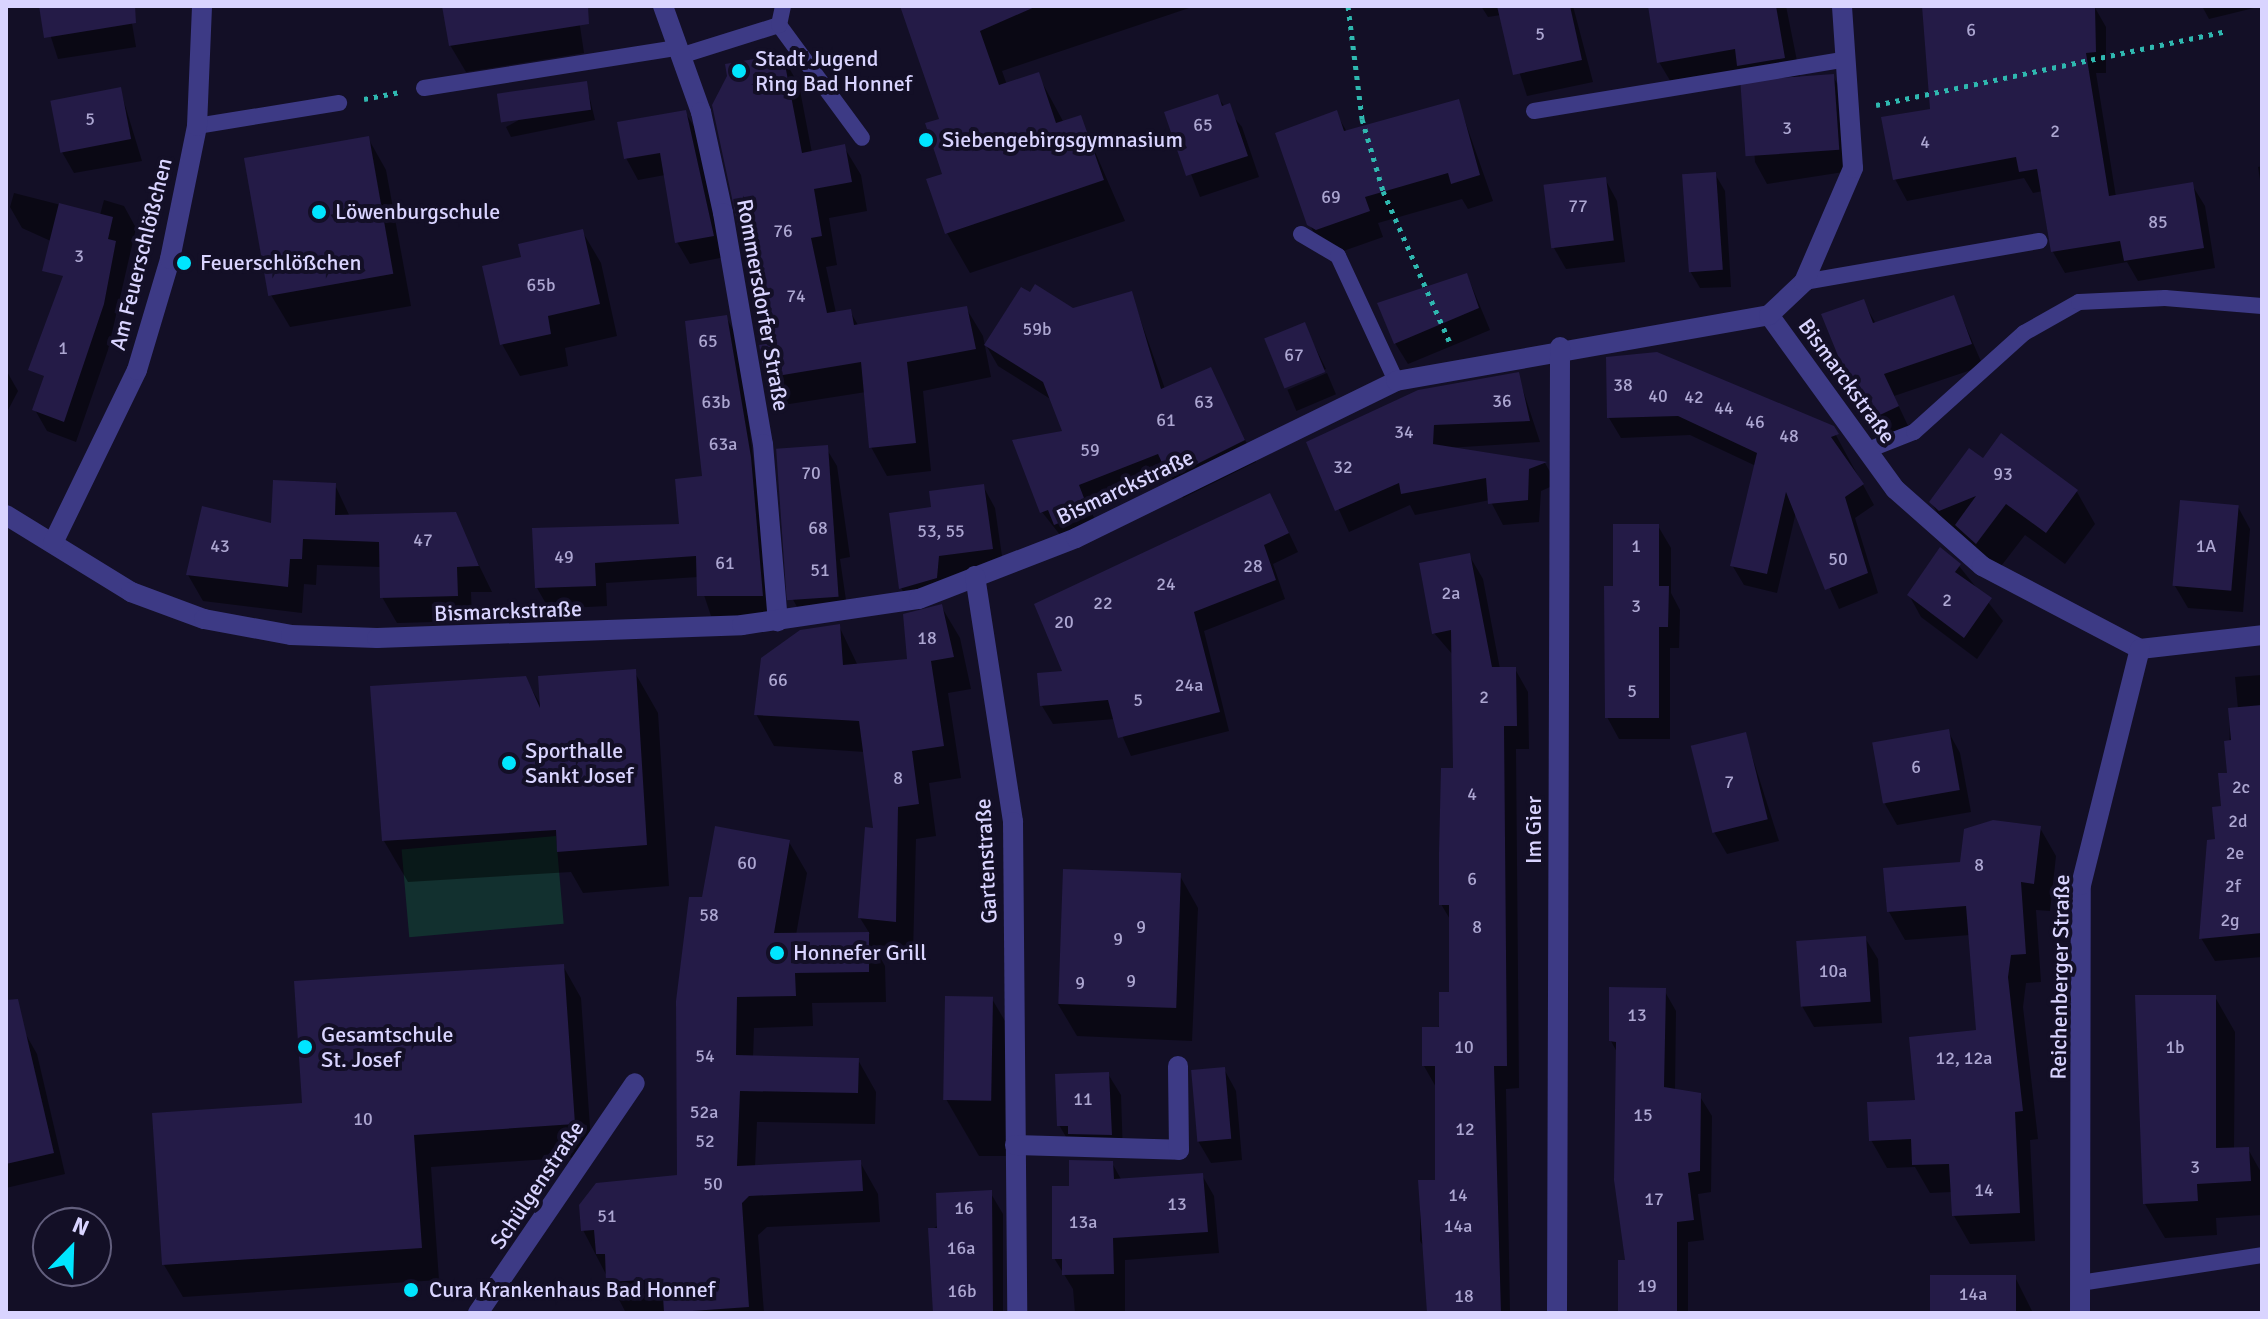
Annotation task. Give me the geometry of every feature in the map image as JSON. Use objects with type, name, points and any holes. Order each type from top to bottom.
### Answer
[{"type":"street","name":"Am Feuerschlößchen","points":[[53,543],[137,370],[197,126],[202,6]]},
{"type":"street","name":"Rommersdorfer Straße","points":[[663,6],[701,112],[731,259],[763,444],[778,621]]},
{"type":"street","points":[[1769,315],[1804,282],[1853,168],[1842,6]]},
{"type":"street","name":"Bismarckstraße","points":[[6,515],[131,592],[204,619],[291,635],[557,634],[778,621],[919,599],[1076,538],[1396,381],[1460,365],[1560,347],[1769,315],[1895,489],[1982,566],[2140,649]]},
{"type":"street","name":"Im Gier","points":[[1557,1313],[1560,347]]},
{"type":"street","name":"Gartenstraße","points":[[975,576],[1013,822],[1017,1313]]},
{"type":"street","points":[[2140,649],[2262,635]]},
{"type":"street","name":"Reichenberger Straße","points":[[2080,1313],[2081,885],[2140,649]]},
{"type":"street","points":[[1015,1145],[1179,1150],[1178,1066]]},
{"type":"street","name":"Schülgenstraße","points":[[478,1313],[635,1083]]},
{"type":"lane","points":[[783,6],[779,25],[862,138]]},
{"type":"lane","points":[[424,88],[679,52],[779,25]]},
{"type":"lane","points":[[1534,111],[1847,59]]},
{"type":"lane","points":[[197,126],[339,103]]},
{"type":"lane","points":[[1301,234],[1338,256],[1396,381]]},
{"type":"lane","points":[[1804,282],[2039,241]]},
{"type":"lane","points":[[1868,450],[1914,432],[2024,333],[2079,302],[2165,298],[2262,306]]},
{"type":"lane","points":[[2080,1283],[2262,1255]]},
{"type":"path","points":[[1348,6],[1362,119],[1383,191],[1460,365]]},
{"type":"path","points":[[1882,104],[2223,32]]},
{"type":"path","points":[[339,103],[424,88]]},
{"type":"green space","points":[[556,836],[564,924],[409,937],[402,850]]},
{"type":"building","points":[[39,6],[135,6],[136,23],[44,38]]},
{"type":"building","points":[[442,6],[588,6],[589,24],[449,46]]},
{"type":"building","points":[[900,6],[1037,6],[980,31],[999,85],[1039,72],[1056,123],[1081,115],[1104,180],[945,234],[926,179],[942,174],[925,123],[939,119]]},
{"type":"building","points":[[1497,6],[1570,6],[1582,60],[1513,75]]},
{"type":"building","points":[[1648,6],[1776,6],[1785,58],[1737,66],[1735,49],[1657,63]]},
{"type":"building","points":[[1922,6],[2095,6],[2096,52],[2086,53],[2109,196],[2193,182],[2204,248],[2124,261],[2120,241],[2051,252],[2037,169],[2019,172],[2016,157],[1893,180],[1881,117],[1930,109]]},
{"type":"building","points":[[783,54],[802,153],[845,144],[852,182],[814,189],[822,236],[811,238],[827,313],[851,309],[854,325],[967,306],[976,349],[907,362],[916,443],[869,448],[861,362],[765,378],[753,311],[771,309],[758,247],[749,249],[745,230],[739,231],[712,105],[727,76],[725,64]]},
{"type":"building","points":[[1834,74],[1839,150],[1746,156],[1740,81]]},
{"type":"building","points":[[587,81],[591,110],[501,122],[497,94]]},
{"type":"building","points":[[121,87],[131,139],[60,153],[50,101]]},
{"type":"building","points":[[1218,94],[1222,106],[1230,103],[1248,156],[1186,176],[1164,112]]},
{"type":"building","points":[[1459,99],[1480,175],[1451,184],[1448,173],[1365,197],[1370,211],[1316,230],[1307,225],[1275,133],[1337,110],[1344,131]]},
{"type":"building","points":[[686,110],[714,236],[675,243],[660,153],[624,159],[617,122]]},
{"type":"building","points":[[369,136],[393,274],[268,296],[244,158]]},
{"type":"building","points":[[1716,172],[1723,270],[1689,272],[1682,174]]},
{"type":"building","points":[[1606,177],[1614,241],[1551,248],[1543,185]]},
{"type":"building","points":[[59,203],[113,217],[108,239],[116,241],[104,304],[64,422],[32,410],[44,376],[28,370],[63,276],[42,271]]},
{"type":"building","points":[[583,229],[600,304],[548,316],[551,334],[500,345],[482,266],[521,257],[518,244]]},
{"type":"building","points":[[1467,273],[1479,308],[1394,344],[1377,303]]},
{"type":"building","points":[[1035,284],[1073,308],[1132,291],[1161,389],[1211,367],[1245,440],[1169,478],[1158,454],[1079,485],[1089,511],[1054,525],[1048,510],[1040,513],[1012,440],[1062,431],[1043,382],[984,345],[1021,287],[1030,292]]},
{"type":"building","points":[[1954,295],[1972,344],[1884,374],[1899,406],[1865,422],[1821,314],[1864,299],[1873,323]]},
{"type":"building","points":[[727,315],[751,457],[763,596],[697,596],[696,556],[595,563],[596,586],[535,588],[532,528],[679,524],[675,479],[702,476],[685,321]]},
{"type":"building","points":[[1305,322],[1325,372],[1284,389],[1264,338]]},
{"type":"building","points":[[1657,352],[1834,426],[1839,434],[1831,437],[1864,484],[1845,497],[1868,573],[1825,590],[1786,492],[1767,574],[1730,566],[1757,453],[1678,416],[1607,418],[1606,357]]},
{"type":"building","points":[[1519,372],[1530,421],[1434,425],[1433,444],[1547,462],[1529,469],[1528,500],[1488,504],[1486,478],[1401,494],[1399,483],[1335,511],[1306,442],[1418,390]]},
{"type":"building","points":[[2001,433],[2078,490],[2046,533],[2006,504],[1976,544],[1955,525],[1976,496],[1939,511],[1929,502],[1969,448],[1983,458]]},
{"type":"building","points":[[828,445],[839,597],[787,600],[776,449]]},
{"type":"building","points":[[273,480],[336,483],[335,515],[456,512],[479,566],[457,567],[458,596],[380,598],[379,542],[303,539],[302,559],[290,559],[288,587],[186,575],[202,506],[271,523]]},
{"type":"building","points":[[984,484],[993,549],[939,556],[937,578],[899,589],[889,513],[931,507],[929,491]]},
{"type":"building","points":[[1270,493],[1289,533],[1264,545],[1276,580],[1194,612],[1220,712],[1118,738],[1108,700],[1040,706],[1037,673],[1062,671],[1034,604]]},
{"type":"building","points":[[2180,500],[2239,505],[2231,591],[2173,586]]},
{"type":"building","points":[[1613,524],[1659,524],[1659,586],[1669,586],[1668,627],[1659,627],[1659,718],[1605,718],[1604,586],[1613,586]]},
{"type":"building","points":[[1940,547],[1961,564],[1955,572],[1992,598],[1964,638],[1907,595]]},
{"type":"building","points":[[1470,553],[1492,667],[1516,667],[1517,726],[1504,726],[1507,1066],[1494,1066],[1501,1313],[1427,1313],[1418,1180],[1435,1180],[1435,1066],[1422,1066],[1422,1027],[1439,1027],[1439,992],[1449,992],[1449,905],[1439,905],[1439,853],[1441,768],[1453,768],[1451,630],[1432,634],[1419,563]]},
{"type":"building","points":[[942,604],[954,657],[931,661],[944,746],[912,751],[919,804],[898,807],[896,922],[858,918],[865,827],[873,828],[859,721],[754,715],[761,658],[800,630],[840,624],[843,665],[907,659],[903,614]]},
{"type":"building","name":"Sporthalle Sankt Josef","points":[[636,669],[647,845],[557,852],[556,830],[382,841],[370,686],[526,676],[540,708],[538,676]]},
{"type":"building","points":[[2262,705],[2262,933],[2199,939],[2207,840],[2215,839],[2212,807],[2221,806],[2218,773],[2227,773],[2224,741],[2231,740],[2228,708]]},
{"type":"building","points":[[1949,729],[1960,790],[1883,804],[1872,743]]},
{"type":"building","points":[[1746,732],[1768,819],[1712,833],[1691,746]]},
{"type":"building","points":[[1993,820],[2041,826],[2034,884],[2021,882],[2026,954],[2011,955],[2008,977],[2023,1111],[2015,1112],[2020,1213],[1952,1216],[1949,1164],[1912,1165],[1911,1139],[1869,1141],[1867,1102],[1915,1100],[1909,1037],[1976,1030],[1966,906],[1887,912],[1883,868],[1960,862],[1964,829]]},
{"type":"building","points":[[715,826],[790,840],[774,933],[869,932],[869,972],[795,973],[796,996],[737,997],[736,1055],[859,1058],[858,1093],[740,1091],[737,1166],[861,1160],[863,1191],[749,1196],[742,1203],[749,1307],[664,1313],[662,1279],[606,1282],[605,1254],[596,1254],[594,1230],[581,1231],[579,1205],[596,1183],[677,1175],[676,1001],[689,897],[702,897]]},
{"type":"building","points":[[1063,869],[1181,873],[1176,1008],[1058,1004]]},
{"type":"building","points":[[1866,936],[1871,1002],[1801,1007],[1796,941]]},
{"type":"building","points":[[564,964],[575,1124],[414,1135],[422,1248],[162,1265],[152,1113],[302,1103],[294,981]]},
{"type":"building","points":[[1609,987],[1666,988],[1664,1087],[1701,1093],[1700,1171],[1688,1173],[1694,1220],[1677,1222],[1677,1313],[1618,1313],[1618,1260],[1625,1260],[1614,1180],[1616,1042],[1609,1041]]},
{"type":"building","points":[[2135,995],[2216,995],[2216,1148],[2249,1147],[2251,1181],[2197,1184],[2198,1201],[2143,1204]]},
{"type":"building","points":[[945,996],[993,997],[991,1101],[943,1100]]},
{"type":"building","points":[[18,999],[54,1153],[6,1164],[6,1000]]},
{"type":"building","points":[[1225,1067],[1231,1139],[1197,1142],[1191,1070]]},
{"type":"building","points":[[1109,1072],[1112,1135],[1068,1134],[1068,1126],[1057,1126],[1055,1074]]},
{"type":"building","points":[[1069,1160],[1113,1161],[1114,1179],[1203,1173],[1208,1232],[1113,1238],[1114,1274],[1062,1275],[1062,1259],[1052,1259],[1052,1186],[1069,1186]]},
{"type":"building","points":[[992,1190],[993,1312],[933,1313],[928,1228],[937,1228],[936,1193]]},
{"type":"building","points":[[1930,1275],[2016,1275],[2016,1313],[1930,1313]]},
{"type":"place","name":"Stadt Jugend Ring Bad Honnef","points":[[739,71]]},
{"type":"place","name":"Siebengebirgsgymnasium","points":[[926,140]]},
{"type":"place","name":"Löwenburgschule","points":[[319,212]]},
{"type":"place","name":"Feuerschlößchen","points":[[184,263]]},
{"type":"place","name":"Sporthalle Sankt Josef","points":[[509,763]]},
{"type":"place","name":"Honnefer Grill","points":[[777,953]]},
{"type":"place","name":"Gesamtschule St. Josef","points":[[305,1047]]},
{"type":"place","name":"Cura Krankenhaus Bad Honnef","points":[[411,1290]]}]
